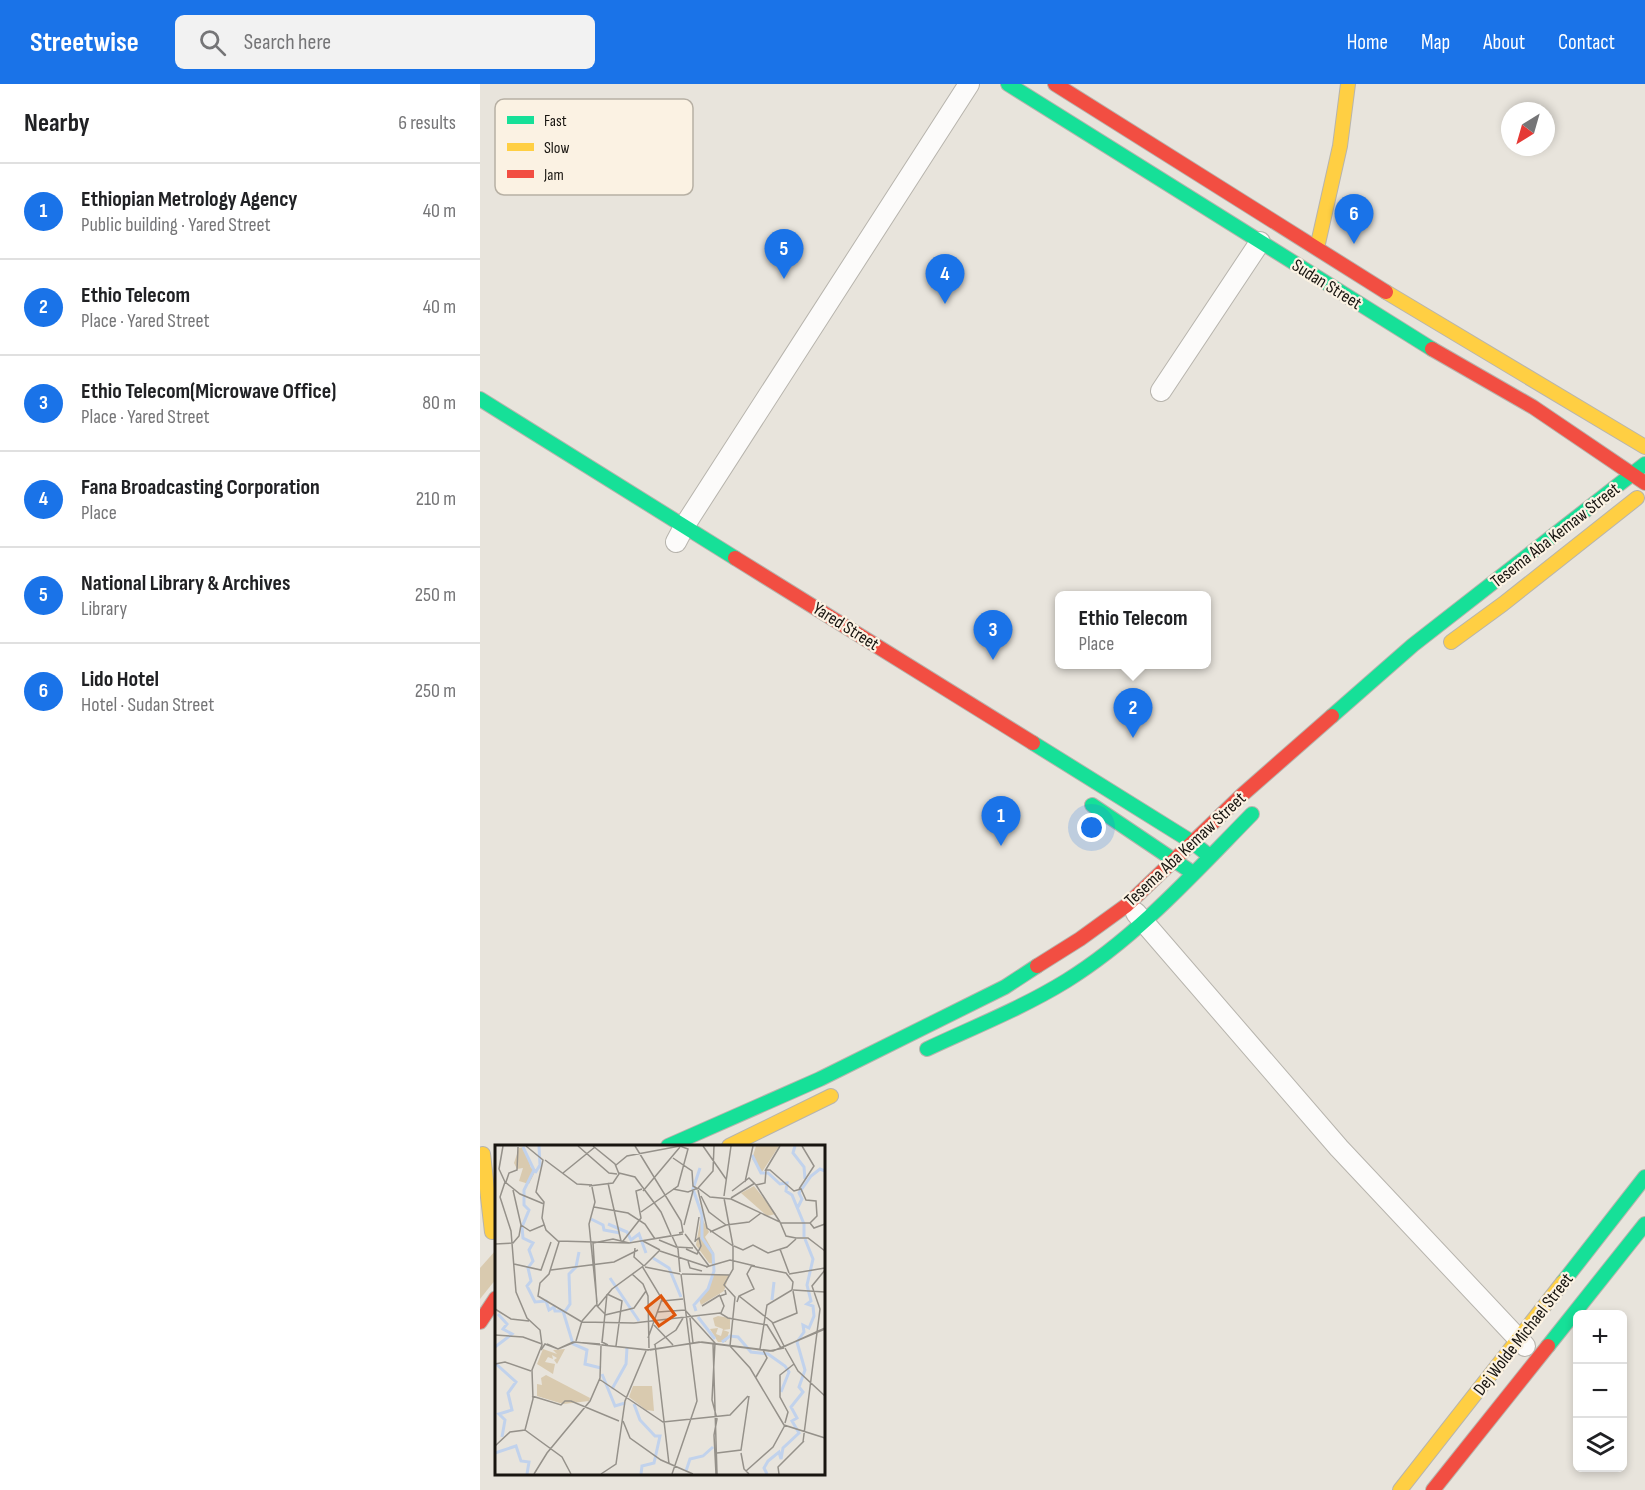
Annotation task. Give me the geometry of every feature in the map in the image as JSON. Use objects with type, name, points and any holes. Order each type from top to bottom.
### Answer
[{"type":"main road","name":"Sudan Street","points":[[1008,84],[1409,336],[1523,402],[1645,483]]},
{"type":"main road","name":"Sudan Street","points":[[1055,84],[1250,209],[1533,382],[1645,447]]},
{"type":"main road","points":[[1317,248],[1340,156],[1347,112],[1348,84]]},
{"type":"main road","points":[[1332,287],[1345,267]]},
{"type":"main road","points":[[1409,336],[1424,316]]},
{"type":"main road","points":[[1523,402],[1533,382]]},
{"type":"main road","name":"Yared Street","points":[[480,399],[678,538],[1192,842],[1210,857]]},
{"type":"main road","points":[[1587,443],[1594,475],[1594,505]]},
{"type":"main road","name":"Tesema Aba Kemaw Street","points":[[670,1145],[820,1079],[1005,987],[1080,939],[1127,905],[1242,795],[1416,649],[1645,464]]},
{"type":"main road","name":"Tesema Aba Kemaw Street","points":[[1441,649],[1503,604],[1645,491]]},
{"type":"main road","name":"Tesema Aba Kemaw Street","points":[[910,1057],[1058,985],[1084,968],[1144,921],[1262,805],[1242,795]]},
{"type":"main road","points":[[1078,796],[1193,874]]},
{"type":"main road","points":[[731,1145],[849,1088]]},
{"type":"main road","points":[[481,1153],[495,1163]]},
{"type":"main road","points":[[480,1243],[494,1230],[481,1153]]},
{"type":"main road","name":"Dej Wolde Michael Street","points":[[1400,1490],[1645,1177]]},
{"type":"main road","name":"Dej Wolde Michael Street","points":[[1433,1490],[1645,1224]]},
{"type":"main road","points":[[480,1322],[495,1299]]},
{"type":"street","points":[[678,538],[969,84]]},
{"type":"street","points":[[1161,391],[1260,242]]},
{"type":"street","points":[[1127,905],[1144,921],[1339,1148],[1517,1340],[1539,1357]]},
{"type":"shaded area","points":[[495,1251],[495,1280],[480,1299],[480,1268]]},
{"type":"traffic: fast","points":[[1008,84],[1432,349]]},
{"type":"traffic: fast","points":[[480,399],[735,558]]},
{"type":"traffic: fast","points":[[1332,716],[1413,645],[1645,464]]},
{"type":"traffic: fast","points":[[1033,743],[1192,842],[1207,854]]},
{"type":"traffic: fast","points":[[1092,805],[1190,871]]},
{"type":"traffic: fast","points":[[927,1049],[1032,1000],[1092,964],[1164,903],[1252,814]]},
{"type":"traffic: fast","points":[[670,1145],[820,1079],[1005,987],[1037,966]]},
{"type":"traffic: fast","points":[[1563,1282],[1645,1177]]},
{"type":"traffic: fast","points":[[1548,1346],[1645,1224]]},
{"type":"traffic: slow","points":[[1317,248],[1340,146],[1348,84]]},
{"type":"traffic: slow","points":[[1386,292],[1645,447]]},
{"type":"traffic: slow","points":[[1451,642],[1637,498]]},
{"type":"traffic: slow","points":[[731,1145],[831,1096]]},
{"type":"traffic: slow","points":[[483,1154],[492,1232]]},
{"type":"traffic: slow","points":[[1400,1490],[1563,1282]]},
{"type":"traffic: jam","points":[[1055,84],[1386,292]]},
{"type":"traffic: jam","points":[[1432,349],[1533,407],[1645,483]]},
{"type":"traffic: jam","points":[[735,558],[1033,743]]},
{"type":"traffic: jam","points":[[1037,966],[1127,905],[1242,795],[1332,716]]},
{"type":"traffic: jam","points":[[480,1322],[495,1300]]},
{"type":"traffic: jam","points":[[1433,1490],[1548,1346]]},
{"type":"place","name":"Lido Hotel","points":[[1354,244]]},
{"type":"place","name":"National Library & Archives","points":[[784,279]]},
{"type":"place","name":"Fana Broadcasting Corporation","points":[[945,304]]},
{"type":"place","name":"Ethio Telecom(Microwave Office)","points":[[993,660]]},
{"type":"place","name":"Ethio Telecom","points":[[1133,738]]},
{"type":"place","name":"Ethiopian Metrology Agency","points":[[1001,846]]}]
